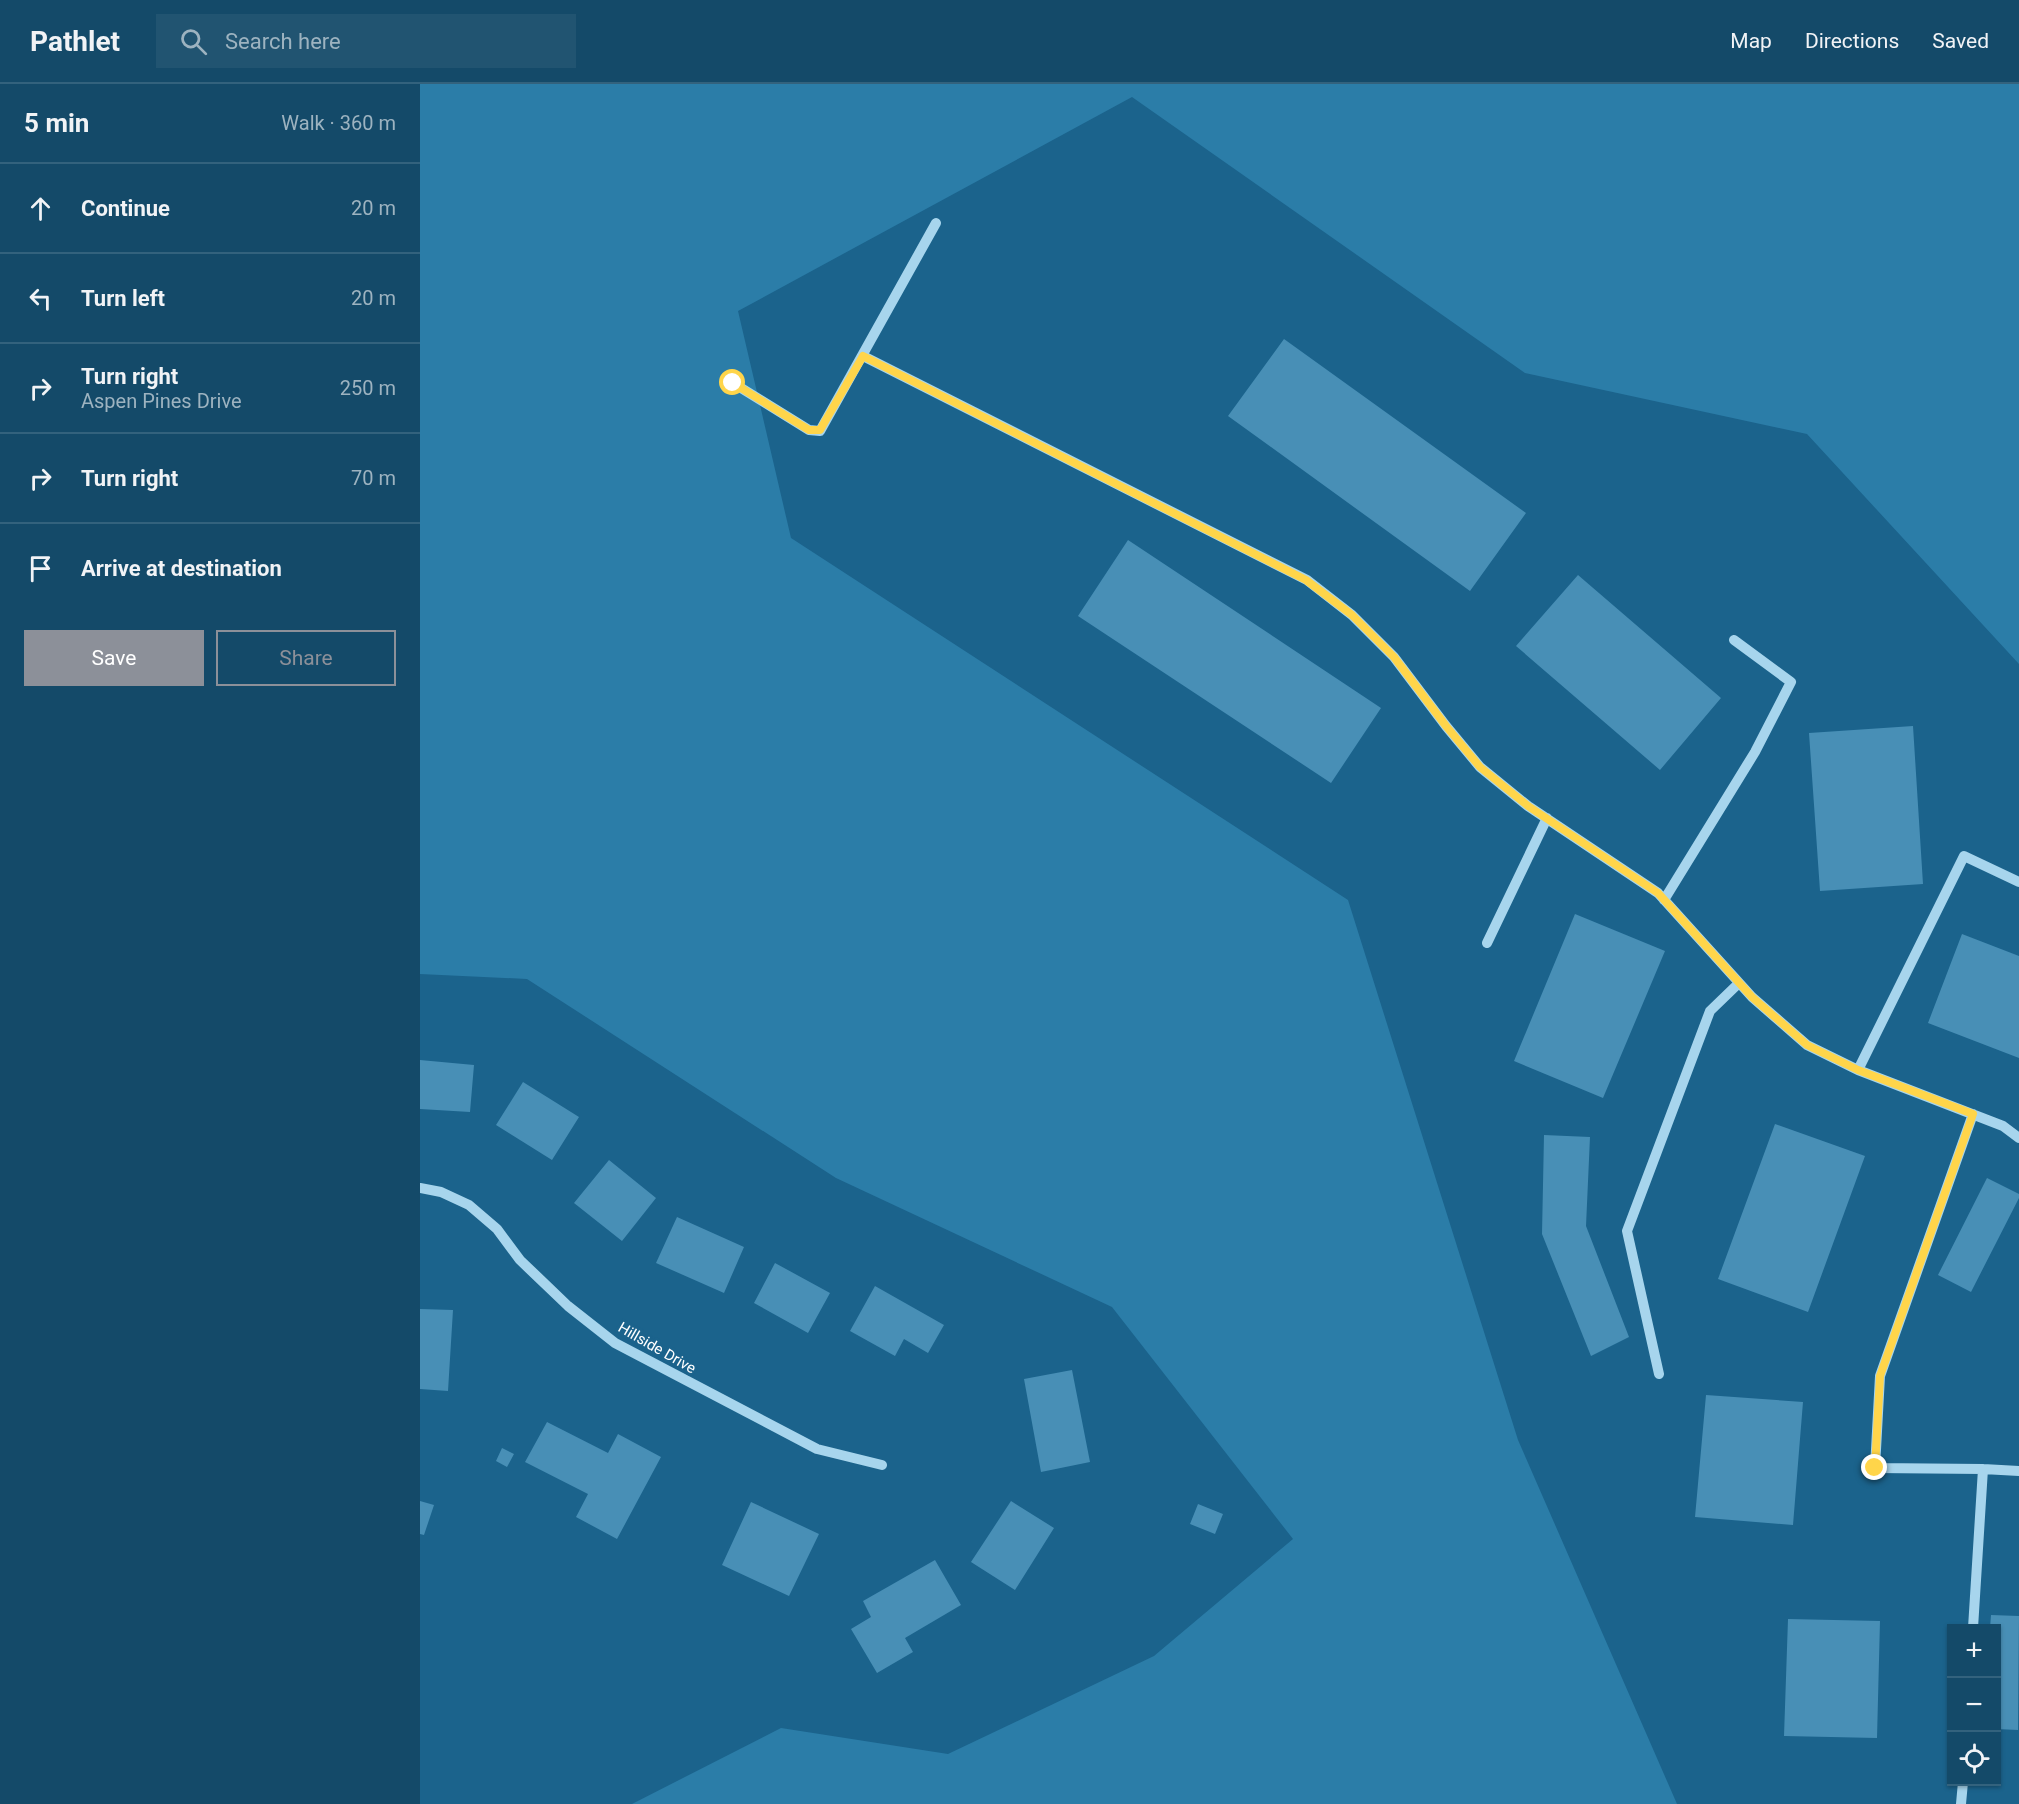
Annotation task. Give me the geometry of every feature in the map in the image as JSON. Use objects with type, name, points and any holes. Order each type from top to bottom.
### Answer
[{"type":"street","points":[[733,383],[809,430],[820,430],[936,224]]},
{"type":"street","points":[[863,356],[1306,580],[1352,615],[1394,657],[1480,767],[1528,806],[1658,893],[1752,997],[1807,1045],[1858,1070],[2003,1126],[2019,1138]]},
{"type":"street","points":[[1664,900],[1755,752],[1791,682],[1734,640]]},
{"type":"street","points":[[1487,943],[1547,819]]},
{"type":"street","points":[[1858,1070],[1964,856],[2019,882]]},
{"type":"street","points":[[1659,1374],[1628,1231],[1710,1011],[1740,983]]},
{"type":"street","points":[[1973,1114],[1880,1376],[1875,1468],[2019,1471]]},
{"type":"street","name":"Hillside Drive","points":[[420,1188],[441,1191],[469,1205],[496,1229],[520,1260],[568,1306],[615,1344],[817,1449],[882,1465]]},
{"type":"street","points":[[1972,1624],[1983,1469]]},
{"type":"street","points":[[1962,1804],[1963,1786]]},
{"type":"shaded area","points":[[420,84],[2019,84],[2019,664],[1807,434],[1525,373],[1132,97],[738,311],[791,538],[1348,900],[1518,1440],[1677,1804],[632,1804],[781,1728],[948,1754],[1154,1656],[1293,1539],[1112,1307],[836,1178],[527,979],[420,974]]},
{"type":"building","points":[[1284,339],[1526,513],[1470,591],[1228,416]]},
{"type":"building","points":[[1128,540],[1381,708],[1331,783],[1078,616]]},
{"type":"building","points":[[1578,575],[1721,698],[1660,770],[1516,646]]},
{"type":"building","points":[[1913,726],[1923,884],[1820,891],[1809,733]]},
{"type":"building","points":[[1575,914],[1665,951],[1603,1098],[1514,1061]]},
{"type":"building","points":[[1962,934],[2019,956],[2019,1058],[1928,1023]]},
{"type":"building","points":[[420,1060],[474,1065],[470,1112],[420,1109]]},
{"type":"building","points":[[523,1082],[579,1117],[552,1160],[496,1125]]},
{"type":"building","points":[[1775,1124],[1865,1156],[1808,1312],[1718,1279]]},
{"type":"building","points":[[1544,1135],[1590,1137],[1586,1226],[1629,1337],[1591,1356],[1542,1234]]},
{"type":"building","points":[[609,1160],[656,1198],[622,1241],[574,1203]]},
{"type":"building","points":[[1987,1178],[2019,1194],[2019,1198],[1971,1292],[1938,1275]]},
{"type":"building","points":[[677,1217],[744,1247],[724,1293],[656,1263]]},
{"type":"building","points":[[775,1263],[830,1293],[808,1333],[754,1303]]},
{"type":"building","points":[[875,1286],[944,1325],[928,1353],[904,1339],[895,1356],[850,1331]]},
{"type":"building","points":[[420,1309],[453,1310],[448,1391],[420,1389]]},
{"type":"building","points":[[1072,1370],[1090,1462],[1041,1472],[1024,1379]]},
{"type":"building","points":[[1706,1395],[1803,1402],[1793,1525],[1695,1517]]},
{"type":"building","points":[[547,1422],[608,1453],[618,1434],[661,1457],[617,1539],[576,1517],[588,1494],[525,1462]]},
{"type":"building","points":[[502,1448],[514,1454],[507,1467],[496,1461]]},
{"type":"building","points":[[420,1501],[434,1505],[424,1535],[420,1534]]},
{"type":"building","points":[[1011,1501],[1054,1528],[1015,1590],[971,1562]]},
{"type":"building","points":[[751,1502],[819,1534],[789,1596],[722,1565]]},
{"type":"building","points":[[1198,1504],[1223,1514],[1215,1534],[1190,1524]]},
{"type":"building","points":[[935,1560],[961,1605],[905,1638],[913,1652],[877,1673],[851,1629],[871,1617],[863,1601]]},
{"type":"building","points":[[1991,1615],[2019,1616],[2018,1730],[2001,1729],[2001,1624],[1990,1624]]},
{"type":"building","points":[[1788,1619],[1880,1621],[1877,1738],[1784,1736]]},
{"type":"route","points":[[733,383],[809,430],[820,430],[863,356],[1306,580],[1352,615],[1394,657],[1480,767],[1528,806],[1658,893],[1752,997],[1807,1045],[1858,1070],[1973,1114],[1880,1376],[1875,1468]]}]
